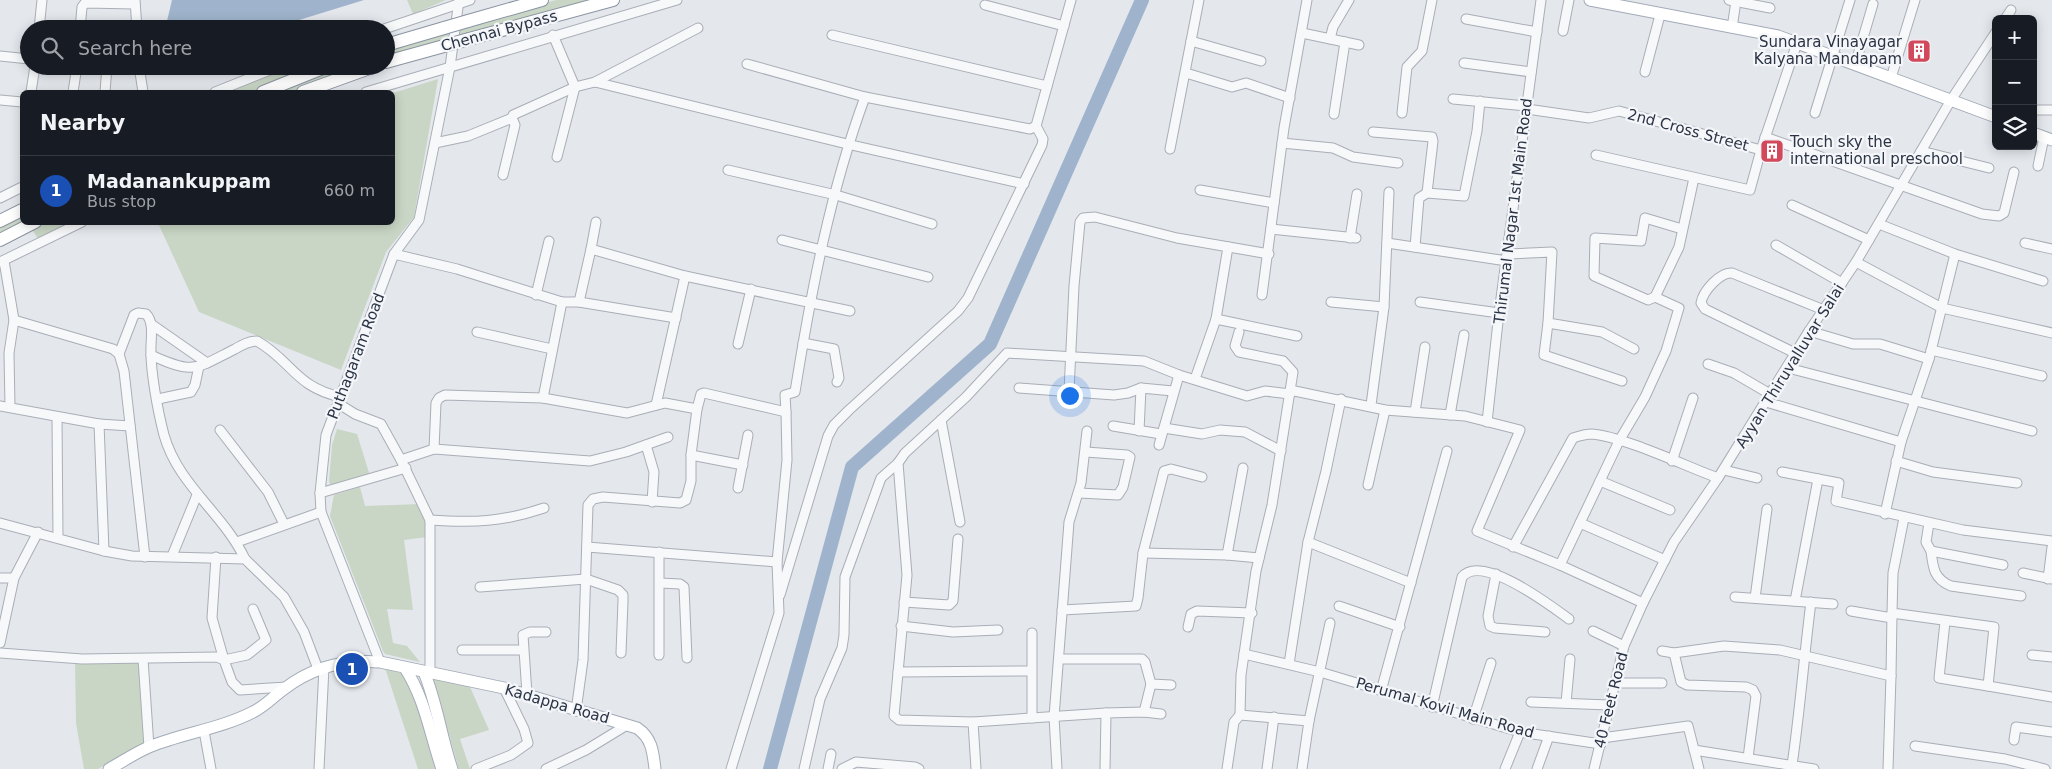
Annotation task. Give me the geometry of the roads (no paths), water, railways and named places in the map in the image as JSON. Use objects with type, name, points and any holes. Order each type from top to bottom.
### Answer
[{"type":"highway","name":"Chennai Bypass","points":[[395,42],[542,0]]},
{"type":"highway","name":"Chennai Bypass","points":[[395,60],[613,0]]},
{"type":"highway","points":[[268,90],[306,75]]},
{"type":"highway","points":[[309,90],[350,75]]},
{"type":"highway","points":[[0,221],[20,211]]},
{"type":"highway","points":[[0,240],[29,225]]},
{"type":"main road","points":[[1590,0],[1632,5],[1660,15],[1778,36],[1992,115]]},
{"type":"main road","points":[[109,769],[149,747],[204,731],[254,712],[286,687],[321,668],[342,662],[380,662],[427,672],[442,740],[452,769]]},
{"type":"main road","points":[[405,668],[416,685],[423,702],[442,769]]},
{"type":"main road","name":"Kadappa Road","points":[[427,672],[527,694],[576,711],[627,725],[645,734],[651,742],[652,767]]},
{"type":"street","points":[[40,20],[42,0]]},
{"type":"street","points":[[395,25],[458,2],[470,0]]},
{"type":"street","points":[[373,90],[676,0]]},
{"type":"street","points":[[780,595],[822,452],[831,430],[849,410],[963,305],[1024,184],[1043,142],[1036,126],[1071,0]]},
{"type":"street","points":[[1170,150],[1199,0]]},
{"type":"street","points":[[1262,295],[1269,254],[1282,143],[1307,0]]},
{"type":"street","points":[[1330,39],[1333,27],[1349,0]]},
{"type":"street","points":[[1402,113],[1407,67],[1422,51],[1432,0]]},
{"type":"street","name":"Thirumal Nagar 1st Main Road","points":[[1487,422],[1499,313],[1541,0]]},
{"type":"street","points":[[1563,31],[1569,0]]},
{"type":"street","points":[[1814,113],[1850,0]]},
{"type":"street","points":[[1891,78],[1915,0]]},
{"type":"street","points":[[1732,28],[1733,1],[1770,8]]},
{"type":"street","points":[[81,20],[82,7],[85,3],[135,2],[136,20]]},
{"type":"street","name":"Puthagaram Road","points":[[380,662],[321,512],[320,493],[326,435],[394,254],[419,220],[450,67],[458,2]]},
{"type":"street","points":[[1855,65],[1873,4]]},
{"type":"street","points":[[986,5],[1064,26]]},
{"type":"street","points":[[2008,15],[2011,10]]},
{"type":"street","points":[[1645,72],[1660,15]]},
{"type":"street","points":[[1466,19],[1537,32]]},
{"type":"street","points":[[513,114],[575,88],[595,82],[698,28]]},
{"type":"street","points":[[1302,33],[1359,45]]},
{"type":"street","points":[[553,35],[575,88],[557,157]]},
{"type":"street","points":[[832,35],[1047,86]]},
{"type":"street","name":"Ayyan Thiruvalluvar Salai","points":[[1630,632],[1674,542],[1724,470],[1797,354],[1809,331],[1856,262],[1921,151],[1992,38]]},
{"type":"street","points":[[1192,41],[1261,61]]},
{"type":"street","points":[[1334,114],[1346,42]]},
{"type":"street","points":[[1596,155],[1750,190],[1765,137],[1798,43]]},
{"type":"street","points":[[0,56],[20,57]]},
{"type":"street","points":[[1464,63],[1530,72]]},
{"type":"street","points":[[747,64],[865,97],[1025,129],[1036,126]]},
{"type":"street","points":[[1186,73],[1232,88],[1246,83],[1290,98]]},
{"type":"street","points":[[31,90],[33,75]]},
{"type":"street","points":[[73,90],[76,75]]},
{"type":"street","points":[[105,90],[106,75]]},
{"type":"street","points":[[140,75],[143,90]]},
{"type":"street","points":[[220,90],[258,75]]},
{"type":"street","points":[[595,82],[847,144],[1024,184]]},
{"type":"street","points":[[731,769],[777,626],[780,595],[777,562],[787,460],[785,395],[795,392],[810,301],[821,250],[847,144],[865,97]]},
{"type":"street","name":"2nd Cross Street","points":[[1453,99],[1480,101],[1589,118],[1619,111],[1761,150]]},
{"type":"street","points":[[0,100],[20,102]]},
{"type":"street","points":[[1415,247],[1419,198],[1427,193],[1464,196],[1474,149],[1480,101]]},
{"type":"street","points":[[2037,110],[2052,110]]},
{"type":"street","points":[[435,142],[468,136],[512,118],[515,125],[503,175]]},
{"type":"street","points":[[1373,132],[1432,137],[1434,141],[1427,193]]},
{"type":"street","points":[[1765,137],[1902,184],[1971,211],[1999,216],[2004,213],[2008,206],[2014,172]]},
{"type":"street","points":[[2038,166],[2043,137]]},
{"type":"street","points":[[1282,143],[1333,148],[1353,157],[1398,163]]},
{"type":"street","points":[[1921,151],[1989,168]]},
{"type":"street","points":[[728,170],[836,195],[932,224]]},
{"type":"street","points":[[1682,229],[1644,218],[1640,241],[1595,238],[1594,276],[1648,300],[1655,297],[1679,247],[1694,178]]},
{"type":"street","points":[[0,198],[20,188]]},
{"type":"street","points":[[1200,190],[1274,203]]},
{"type":"street","points":[[1371,405],[1384,307],[1389,192]]},
{"type":"street","points":[[1271,229],[1353,238],[1357,194]]},
{"type":"street","points":[[1792,205],[1869,240]]},
{"type":"street","points":[[1069,391],[1074,286],[1080,222],[1083,218],[1095,217],[1178,238],[1269,254]]},
{"type":"street","points":[[579,302],[596,222]]},
{"type":"street","points":[[1879,224],[1955,254],[2043,281]]},
{"type":"street","points":[[10,407],[9,353],[14,320],[2,261],[76,225]]},
{"type":"street","points":[[782,240],[928,277]]},
{"type":"street","points":[[536,295],[549,242]]},
{"type":"street","points":[[1387,242],[1415,247],[1508,257],[1552,252],[1548,323],[1544,355],[1622,382]]},
{"type":"street","points":[[2025,243],[2052,249]]},
{"type":"street","points":[[1776,245],[1842,283]]},
{"type":"street","points":[[1195,379],[1216,319],[1228,247]]},
{"type":"street","points":[[590,249],[685,276],[850,311]]},
{"type":"street","points":[[394,254],[457,269],[562,302],[579,302],[676,318]]},
{"type":"street","points":[[1885,514],[1901,442],[1930,354],[1955,254]]},
{"type":"street","points":[[1856,262],[1942,308],[2052,333]]},
{"type":"street","points":[[1797,354],[1704,309],[1701,303],[1702,297],[1722,275],[1732,273],[1824,310]]},
{"type":"street","points":[[656,405],[685,276]]},
{"type":"street","points":[[738,344],[750,289]]},
{"type":"street","points":[[1560,565],[1619,441],[1645,397],[1666,351],[1679,308],[1655,297]]},
{"type":"street","points":[[543,398],[562,302]]},
{"type":"street","points":[[1331,302],[1384,307]]},
{"type":"street","points":[[1420,302],[1499,313]]},
{"type":"street","points":[[119,354],[134,315],[138,313],[146,314],[151,324],[203,365]]},
{"type":"street","points":[[1216,319],[1297,336]]},
{"type":"street","points":[[14,320],[113,349],[119,354],[124,371],[145,557]]},
{"type":"street","points":[[1548,323],[1602,332],[1634,349]]},
{"type":"street","points":[[151,324],[151,355],[164,434],[170,454],[180,474],[197,495],[218,515],[237,542],[245,558],[284,597],[304,632],[321,668],[319,769]]},
{"type":"street","points":[[1809,331],[1853,344],[1880,344],[2042,376]]},
{"type":"street","points":[[477,332],[552,349]]},
{"type":"street","points":[[1227,769],[1234,722],[1240,715],[1244,654],[1252,613],[1259,558],[1272,505],[1293,372],[1283,361],[1239,352],[1235,346],[1238,332]]},
{"type":"street","points":[[1450,415],[1464,335]]},
{"type":"street","points":[[151,355],[181,368],[203,365],[247,343],[257,342],[308,385],[340,400],[355,414],[381,424],[406,468],[430,520],[427,672]]},
{"type":"street","points":[[803,343],[834,349],[839,378],[837,382]]},
{"type":"street","points":[[1415,412],[1425,347]]},
{"type":"street","points":[[804,769],[820,699],[842,648],[845,577],[880,478],[898,463],[905,453],[941,420],[1007,353],[1070,358],[1138,360],[1247,396],[1265,391],[1290,392],[1341,399],[1385,410],[1450,415],[1520,430],[1477,531],[1560,565],[1643,603]]},
{"type":"street","points":[[1708,364],[1734,373],[1768,398],[1901,442]]},
{"type":"street","points":[[158,399],[191,392],[203,365]]},
{"type":"street","points":[[1788,368],[2032,431]]},
{"type":"street","points":[[1160,445],[1173,391],[1179,375]]},
{"type":"street","points":[[1019,388],[1114,395],[1128,393],[1141,388],[1173,391]]},
{"type":"street","points":[[1139,431],[1141,388]]},
{"type":"street","points":[[576,711],[583,660],[588,505],[594,499],[603,497],[652,502],[680,503],[686,500],[691,481],[691,455],[697,409],[701,394],[704,393],[786,412]]},
{"type":"street","points":[[434,449],[436,403],[439,398],[445,396],[543,398],[627,413],[665,403],[697,409]]},
{"type":"street","points":[[1672,461],[1693,398]]},
{"type":"street","points":[[1289,664],[1308,542],[1326,471],[1341,399]]},
{"type":"street","points":[[0,406],[99,424],[130,426]]},
{"type":"street","points":[[1368,485],[1385,410]]},
{"type":"street","points":[[57,417],[58,538]]},
{"type":"street","points":[[941,420],[960,522]]},
{"type":"street","points":[[99,424],[104,551]]},
{"type":"street","points":[[1112,426],[1139,431],[1202,434],[1220,430],[1245,432],[1281,451]]},
{"type":"street","points":[[220,430],[268,492],[277,506],[284,524]]},
{"type":"street","points":[[1057,769],[1054,717],[1069,522],[1079,493],[1086,452],[1087,431]]},
{"type":"street","points":[[1513,546],[1573,438],[1580,435],[1593,434],[1619,441],[1718,478]]},
{"type":"street","points":[[738,488],[748,435]]},
{"type":"street","points":[[401,460],[434,449],[590,461],[668,437]]},
{"type":"street","points":[[646,445],[654,472],[652,502]]},
{"type":"street","points":[[1381,691],[1447,451]]},
{"type":"street","points":[[1079,493],[1118,495],[1123,487],[1130,457],[1127,455],[1086,452]]},
{"type":"street","points":[[691,455],[743,465]]},
{"type":"street","points":[[1896,462],[1932,472],[2017,483]]},
{"type":"street","points":[[898,463],[907,575],[894,713],[896,719],[973,722],[1106,713],[1144,712],[1161,714]]},
{"type":"street","points":[[320,493],[406,468]]},
{"type":"street","points":[[1227,555],[1243,468]]},
{"type":"street","points":[[1062,610],[1136,606],[1139,571],[1164,471],[1171,469],[1202,478]]},
{"type":"street","points":[[1724,470],[1757,478]]},
{"type":"street","points":[[1782,472],[1839,484],[1836,501],[1885,514],[1963,530],[2052,541]]},
{"type":"street","points":[[1795,601],[1818,479]]},
{"type":"street","points":[[1600,481],[1670,510]]},
{"type":"street","points":[[172,556],[197,495]]},
{"type":"street","points":[[430,520],[476,523],[502,520],[544,508]]},
{"type":"street","points":[[1755,598],[1767,510]]},
{"type":"street","points":[[237,542],[321,512]]},
{"type":"street","points":[[1888,769],[1893,573],[1904,518]]},
{"type":"street","points":[[0,523],[104,551],[145,557],[245,558]]},
{"type":"street","points":[[1580,523],[1665,560]]},
{"type":"street","points":[[1929,523],[1926,542],[1931,551],[1936,576],[1942,583],[2021,596]]},
{"type":"street","points":[[0,643],[14,578],[38,532]]},
{"type":"street","points":[[904,602],[949,604],[953,601],[958,539]]},
{"type":"street","points":[[1308,542],[1411,583]]},
{"type":"street","points":[[587,547],[777,562]]},
{"type":"street","points":[[2023,573],[2050,579],[2052,547]]},
{"type":"street","points":[[1931,551],[2003,564]]},
{"type":"street","points":[[659,552],[659,655]]},
{"type":"street","points":[[1143,553],[1227,555],[1259,558]]},
{"type":"street","points":[[216,557],[212,618],[232,682],[240,690],[286,687]]},
{"type":"street","points":[[1432,707],[1454,607],[1462,577],[1465,573],[1496,574],[1523,587],[1569,619]]},
{"type":"street","points":[[1496,574],[1488,616],[1490,626],[1545,632]]},
{"type":"street","points":[[0,578],[14,578]]},
{"type":"street","points":[[480,588],[586,579],[618,590],[623,595],[621,653]]},
{"type":"street","points":[[660,582],[680,584],[684,587],[687,658]]},
{"type":"street","points":[[1735,597],[1833,604]]},
{"type":"street","points":[[1792,765],[1803,686],[1803,656],[1811,602]]},
{"type":"street","points":[[1339,606],[1400,627]]},
{"type":"street","points":[[0,653],[82,659],[217,657],[224,660],[247,655],[266,640],[253,609]]},
{"type":"street","points":[[1188,627],[1191,614],[1197,611],[1252,613]]},
{"type":"street","points":[[1851,611],[1994,627],[1988,686]]},
{"type":"street","points":[[1945,622],[1939,678],[2052,697]]},
{"type":"street","points":[[1302,769],[1309,721],[1330,623]]},
{"type":"street","points":[[901,626],[953,632],[998,630]]},
{"type":"street","points":[[1593,630],[1624,646]]},
{"type":"street","points":[[527,694],[522,638],[525,633],[546,632]]},
{"type":"street","name":"40 Feet Road","points":[[1594,769],[1624,646],[1630,632]]},
{"type":"street","points":[[1032,633],[1032,718]]},
{"type":"street","points":[[1662,651],[1674,654],[1724,646],[1780,650],[1891,676]]},
{"type":"street","points":[[462,650],[522,650]]},
{"type":"street","name":"Perumal Kovil Main Road","points":[[1244,654],[1320,672],[1520,732],[1601,741],[1688,726],[1694,750]]},
{"type":"street","points":[[1674,654],[1678,676],[1681,682],[1687,685],[1746,687],[1753,690],[1756,696],[1748,758]]},
{"type":"street","points":[[2032,655],[2052,657]]},
{"type":"street","points":[[143,659],[149,747]]},
{"type":"street","points":[[1059,659],[1142,659],[1146,662],[1150,684],[1144,712]]},
{"type":"street","points":[[1566,704],[1570,659]]},
{"type":"street","points":[[1473,719],[1491,663]]},
{"type":"street","points":[[898,672],[1031,671]]},
{"type":"street","points":[[1615,683],[1662,683]]},
{"type":"street","points":[[1150,684],[1172,685]]},
{"type":"street","points":[[477,769],[511,755],[528,743],[524,729],[504,688]]},
{"type":"street","points":[[1531,702],[1610,705]]},
{"type":"street","points":[[1105,769],[1106,713]]},
{"type":"street","points":[[1240,715],[1309,721]]},
{"type":"street","points":[[1267,769],[1274,717]]},
{"type":"street","points":[[973,722],[976,769]]},
{"type":"street","points":[[546,769],[586,750],[627,725]]},
{"type":"street","points":[[2014,740],[2016,727],[2052,732]]},
{"type":"street","points":[[204,731],[211,769]]},
{"type":"street","points":[[1505,769],[1520,732]]},
{"type":"street","points":[[1537,769],[1549,736]]},
{"type":"street","points":[[1915,746],[2005,759],[2045,769]]},
{"type":"street","points":[[1699,769],[1694,750],[1814,769]]},
{"type":"street","points":[[828,769],[831,754]]},
{"type":"street","points":[[2003,769],[2005,759]]},
{"type":"street","points":[[842,769],[856,762],[868,762],[915,766],[919,769]]},
{"type":"water","points":[[172,0],[364,0],[299,20],[167,20]]},
{"type":"waterway","points":[[770,769],[852,467],[990,344],[1142,0]]},
{"type":"place","name":"Sundara Vinayagar Kalyana Mandapam","points":[[1919,51]]},
{"type":"place","name":"Touch sky the international preschool","points":[[1772,151]]},
{"type":"place","name":"Madanankuppam","points":[[352,669]]}]
